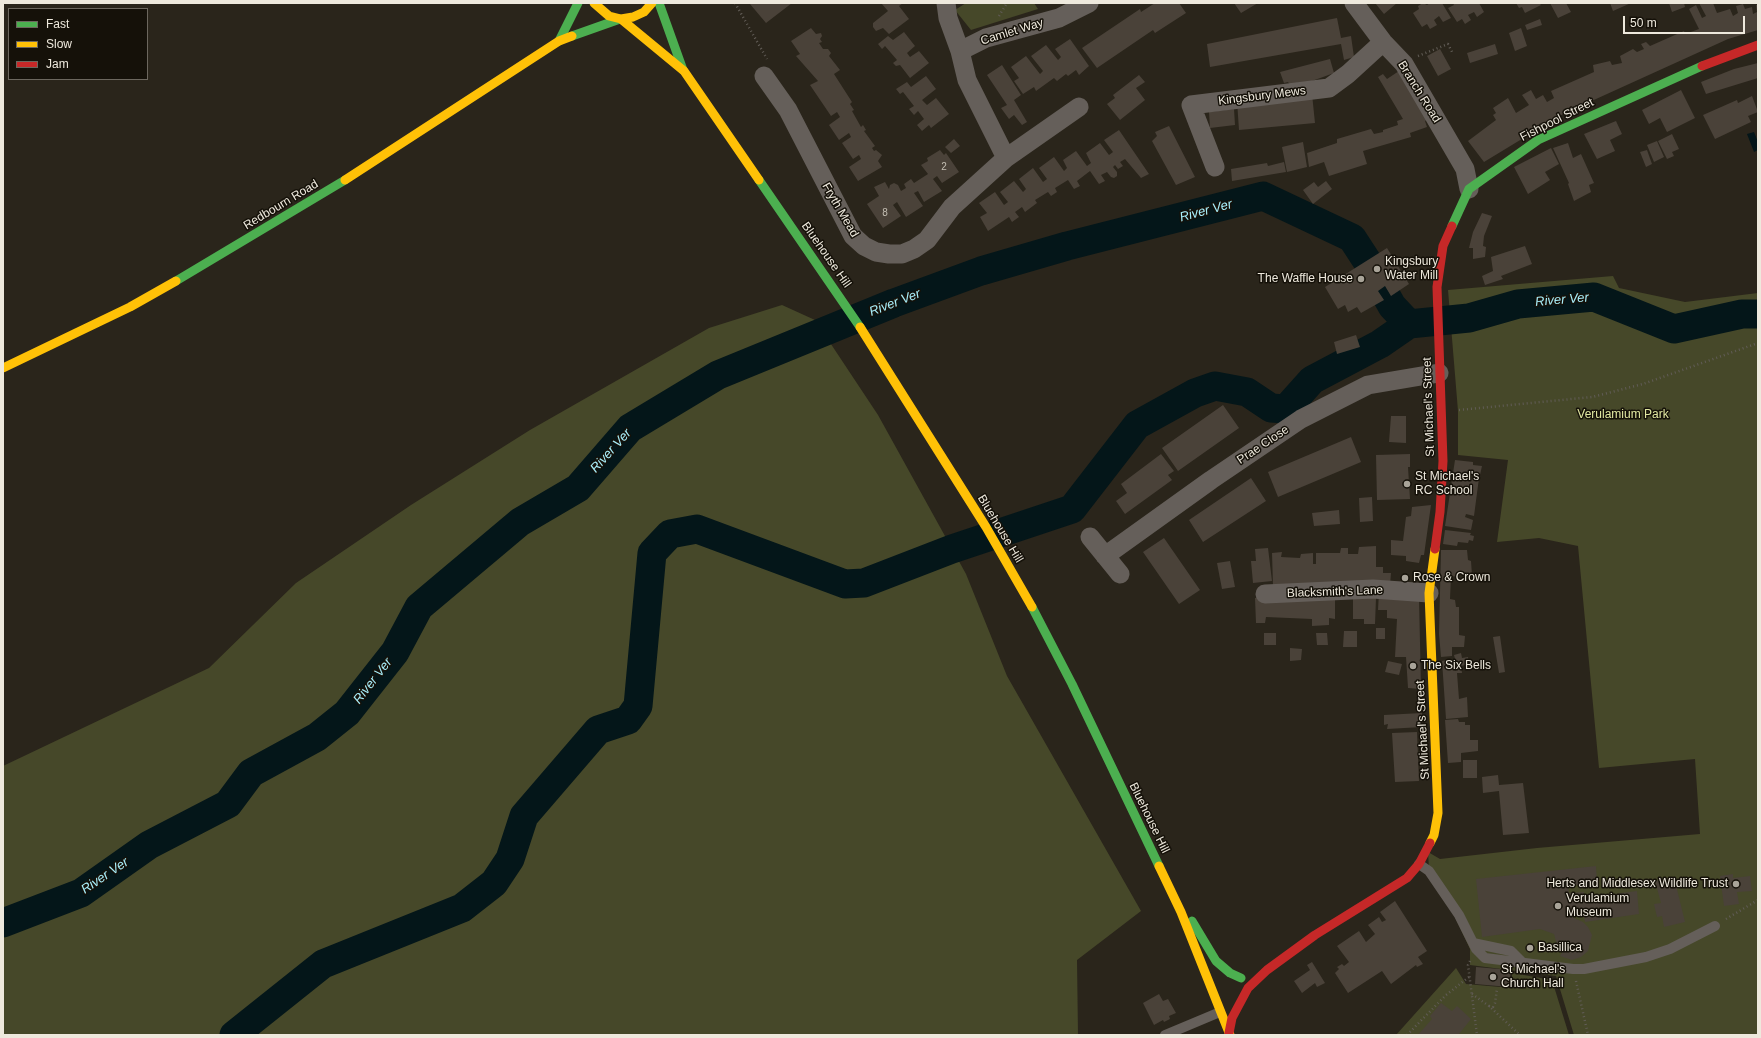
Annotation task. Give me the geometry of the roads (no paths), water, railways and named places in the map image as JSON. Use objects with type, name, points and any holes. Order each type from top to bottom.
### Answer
[{"type":"main road","points":[[559,41],[578,3]]},
{"type":"main road","name":"Bluehouse Hill","points":[[594,3],[600,10],[609,16],[620,19],[684,71]]},
{"type":"main road","name":"Redbourn Road","points":[[3,368],[130,308],[214,260],[369,165],[559,41],[620,19],[633,17],[644,12],[652,3]]},
{"type":"main road","name":"Bluehouse Hill","points":[[659,3],[684,71],[876,350],[986,527],[1038,617],[1219,988],[1220,1012],[1230,1034]]},
{"type":"main road","name":"Fishpool Street","points":[[1437,287],[1439,264],[1444,246],[1469,189],[1485,176],[1538,140],[1698,68],[1758,45]]},
{"type":"main road","name":"St Michael's Street","points":[[1230,1034],[1232,1018],[1248,988],[1267,970],[1315,935],[1407,878],[1419,864],[1434,835],[1438,813],[1429,593],[1442,486],[1442,412],[1439,373],[1437,287]]},
{"type":"main road","points":[[1181,912],[1194,923],[1216,961],[1230,973],[1241,978]]},
{"type":"main road","points":[[1219,988],[1256,970],[1267,970]]},
{"type":"street","points":[[946,3],[948,18],[960,51],[967,80],[1006,158]]},
{"type":"street","name":"Camlet Way","points":[[960,51],[986,38],[1059,18],[1089,3]]},
{"type":"street","name":"Branch Road","points":[[1354,3],[1383,42],[1404,64],[1465,169],[1469,189]]},
{"type":"street","name":"Kingsbury Mews","points":[[1216,167],[1191,105],[1329,88],[1348,74],[1383,42]]},
{"type":"street","name":"Fryth Mead","points":[[764,76],[772,97],[788,110],[853,236],[864,246],[876,252],[888,254],[902,254],[914,249],[927,240],[963,196],[1006,158],[1066,123],[1080,107]]},
{"type":"street","name":"Prae Close","points":[[1105,556],[1211,480],[1301,419],[1368,385],[1439,373]]},
{"type":"street","points":[[1090,537],[1120,574]]},
{"type":"street","name":"Blacksmith's Lane","points":[[1265,594],[1373,589],[1429,593]]},
{"type":"lane","points":[[1419,864],[1429,870],[1459,915],[1474,946],[1511,951],[1523,963],[1573,969],[1646,957],[1670,949],[1715,926]]},
{"type":"lane","points":[[1164,1035],[1220,1012]]},
{"type":"waterway","name":"River Ver","points":[[3,923],[81,893],[149,845],[228,804],[251,773],[317,737],[347,713],[395,652],[419,607],[520,522],[578,488],[630,428],[718,375],[894,303],[981,271],[1067,246],[1263,196],[1352,238],[1367,261]]},
{"type":"waterway","name":"River Ver","points":[[1377,279],[1392,306],[1409,324],[1469,318],[1518,304],[1594,297],[1674,329],[1742,314],[1758,314]]},
{"type":"waterway","name":"River Ver","points":[[234,1035],[323,964],[462,908],[494,883],[510,859],[524,816],[598,730],[628,720],[638,706],[652,553],[670,534],[697,529],[845,584],[864,583],[952,549],[1072,509],[1137,425],[1195,393],[1215,386],[1247,392],[1271,408],[1286,409],[1312,380],[1380,344],[1409,324]]},
{"type":"place","name":"Kingsbury Water Mill","points":[[1377,269]]},
{"type":"place","name":"The Waffle House","points":[[1361,279]]},
{"type":"place","name":"St Michael's RC School","points":[[1407,484]]},
{"type":"place","name":"Rose & Crown","points":[[1405,578]]},
{"type":"place","name":"The Six Bells","points":[[1413,666]]},
{"type":"place","name":"Herts and Middlesex Wildlife Trust","points":[[1736,884]]},
{"type":"place","name":"Verulamium Museum","points":[[1558,906]]},
{"type":"place","name":"Basillica","points":[[1530,948]]},
{"type":"place","name":"St Michael's Church Hall","points":[[1493,977]]},
{"type":"park label","name":"Verulamium Park","points":[[1623,415]]}]
